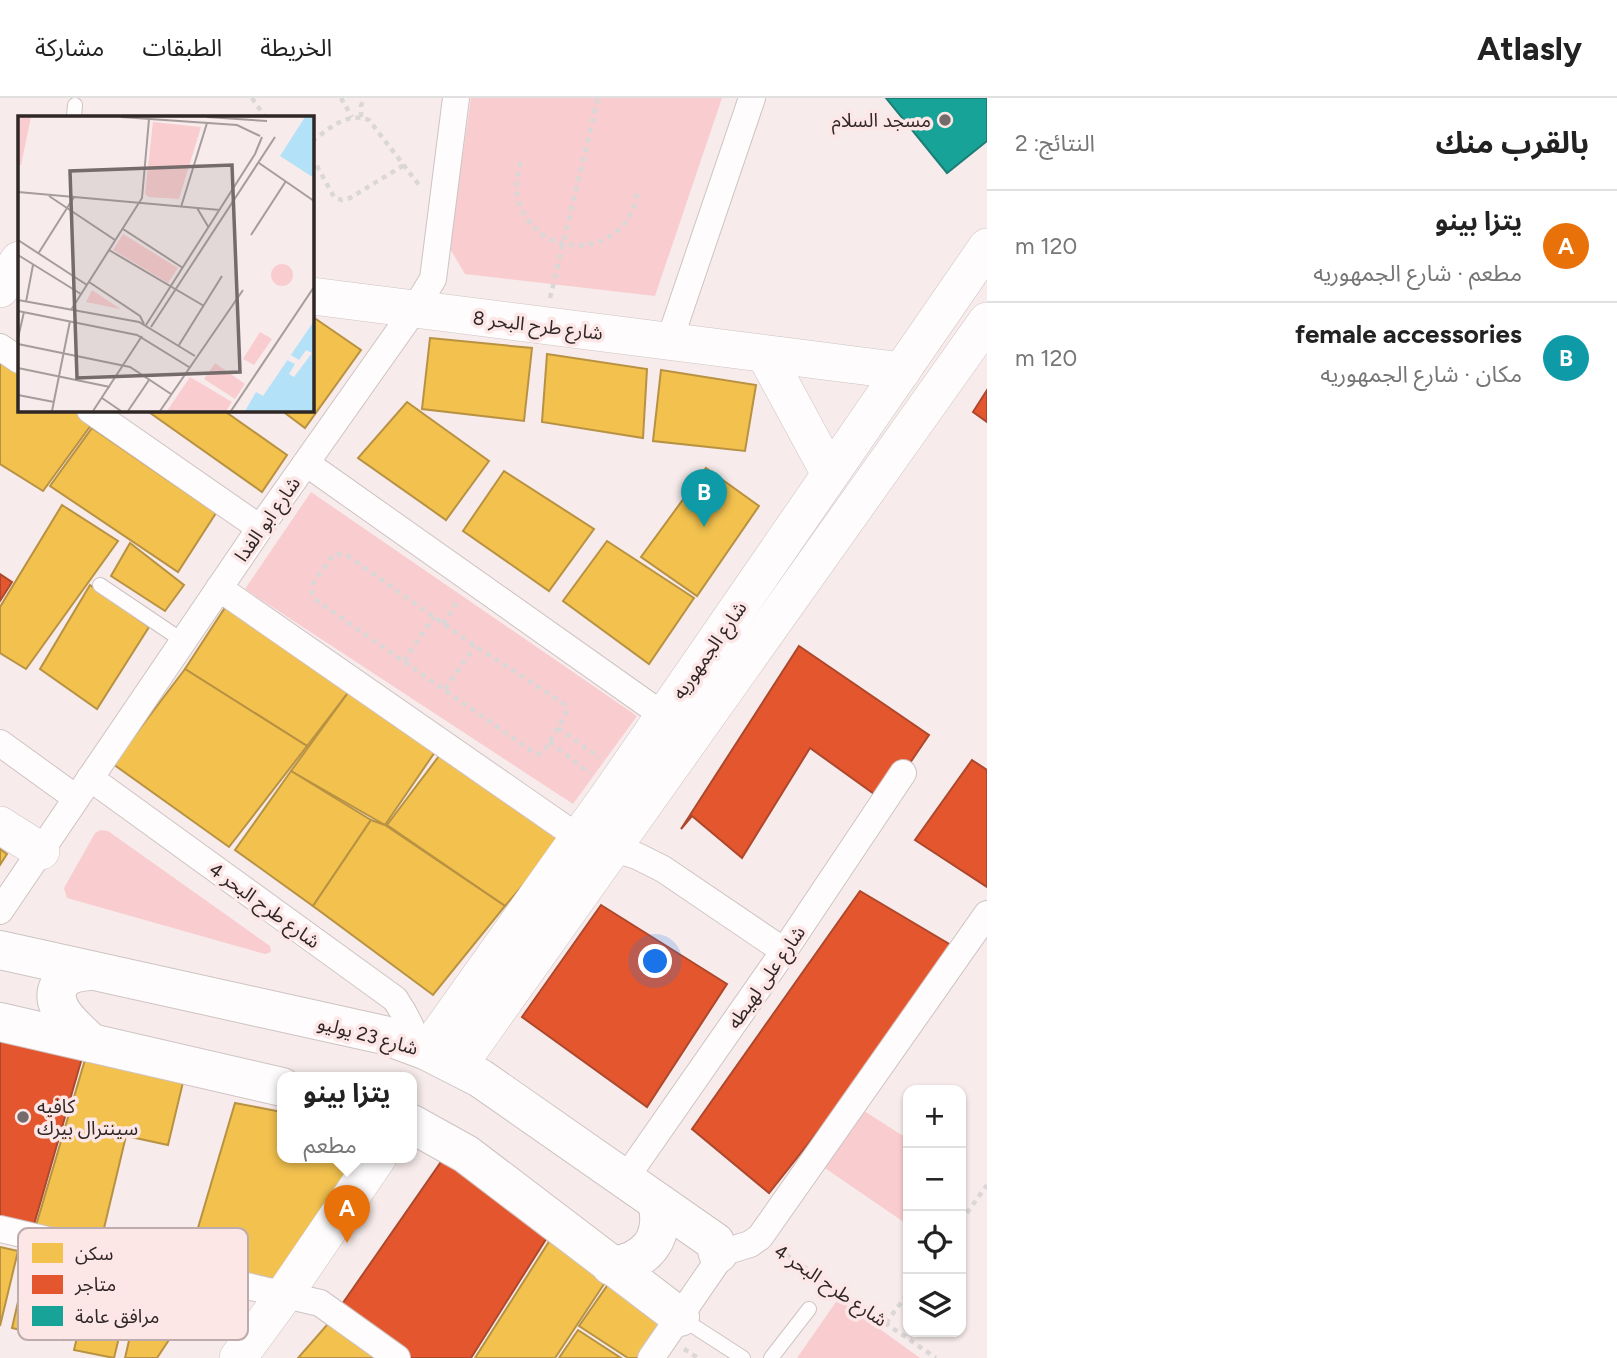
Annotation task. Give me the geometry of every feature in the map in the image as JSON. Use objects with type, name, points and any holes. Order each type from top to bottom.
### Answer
[{"type":"main road","name":"شارع الجمهوريه","points":[[435,1055],[579,838],[987,247]]},
{"type":"main road","points":[[0,256],[18,260]]},
{"type":"main road","points":[[0,289],[18,262]]},
{"type":"main road","name":"شارع طرح البحر 8","points":[[313,296],[902,371]]},
{"type":"main road","name":"شارع الجمهوريه","points":[[435,1055],[613,849],[987,321]]},
{"type":"main road","points":[[765,354],[830,474]]},
{"type":"main road","points":[[0,825],[41,851]]},
{"type":"main road","name":"شارع 23 يوليو","points":[[0,950],[384,1035],[435,1055],[502,1092],[715,1242],[718,1254]]},
{"type":"main road","points":[[89,971],[69,975],[61,982],[56,1000],[60,1009],[91,1043]]},
{"type":"main road","points":[[0,1022],[277,1086]]},
{"type":"main road","points":[[417,1127],[466,1154],[680,1317]]},
{"type":"main road","points":[[238,1358],[374,1163]]},
{"type":"main road","points":[[611,1266],[633,1261],[651,1246],[660,1225],[657,1202]]},
{"type":"street","name":"شارع ابو الفدا","points":[[0,911],[433,279],[456,98]]},
{"type":"street","points":[[669,342],[752,98]]},
{"type":"street","points":[[0,347],[18,359]]},
{"type":"street","points":[[91,411],[260,528]]},
{"type":"street","points":[[306,463],[664,716]]},
{"type":"street","points":[[219,588],[579,838],[636,856],[663,869],[784,951]]},
{"type":"street","name":"شارع طرح البحر 4","points":[[0,743],[83,788],[395,999],[435,1055]]},
{"type":"street","name":"شارع على لهيطه","points":[[625,1179],[784,951],[903,773]]},
{"type":"street","points":[[651,1358],[715,1265],[718,1254],[750,1244],[760,1237],[987,914]]},
{"type":"street","points":[[0,1229],[18,1233]]},
{"type":"street","points":[[248,1287],[320,1303],[397,1358]]},
{"type":"lane","points":[[100,585],[183,641]]},
{"type":"lane","points":[[771,1358],[809,1309]]},
{"type":"lane","points":[[680,1317],[743,1358]]},
{"type":"path","points":[[252,98],[264,116]]},
{"type":"path","points":[[341,98],[352,117]]},
{"type":"path","points":[[361,117],[364,98]]},
{"type":"path","points":[[544,326],[598,98]]},
{"type":"path","points":[[313,140],[344,119],[361,117],[369,120],[441,214]]},
{"type":"path","points":[[313,159],[334,197],[341,200],[350,198],[404,165]]},
{"type":"path","points":[[521,162],[516,182],[519,203],[528,222],[543,236],[562,244],[583,246],[603,241],[612,235],[620,229],[632,211],[638,191]]},
{"type":"path","points":[[344,554],[434,617],[563,703],[566,714],[544,751],[535,753],[316,600],[311,589],[333,555],[344,554]]},
{"type":"path","points":[[404,661],[434,617]]},
{"type":"path","points":[[444,689],[475,646]]},
{"type":"path","points":[[558,728],[617,783]]},
{"type":"path","points":[[550,742],[617,783]]},
{"type":"path","points":[[966,1214],[987,1185]]},
{"type":"path","name":"شارع طرح البحر 4","points":[[760,1237],[936,1358]]},
{"type":"path","points":[[886,1323],[903,1300]]},
{"type":"shaded area","points":[[471,98],[722,98],[655,296],[465,274],[449,247]]},
{"type":"shaded area","points":[[311,492],[637,716],[573,804],[245,589]]},
{"type":"shaded area","points":[[108,831],[270,946],[271,952],[265,954],[67,898],[64,888],[95,833]]},
{"type":"shaded area","points":[[861,1109],[903,1136],[903,1222],[819,1164]]},
{"type":"shaded area","points":[[838,1299],[920,1358],[797,1358]]},
{"type":"building: سكن","points":[[313,317],[361,350],[305,428],[282,411],[313,411]]},
{"type":"building: سكن","points":[[430,338],[532,348],[524,421],[422,409]]},
{"type":"building: سكن","points":[[547,354],[647,369],[643,438],[542,422]]},
{"type":"building: سكن","points":[[0,359],[18,371],[18,411],[78,411],[94,421],[43,491],[0,464]]},
{"type":"building: سكن","points":[[661,370],[756,385],[745,451],[653,441]]},
{"type":"building: سكن","points":[[407,402],[489,461],[446,520],[358,458]]},
{"type":"building: سكن","points":[[147,411],[224,411],[287,455],[262,492]]},
{"type":"building: سكن","points":[[92,428],[216,513],[178,572],[50,486]]},
{"type":"building: سكن","points":[[706,468],[759,506],[697,596],[641,557]]},
{"type":"building: سكن","points":[[504,471],[594,529],[549,591],[463,531]]},
{"type":"building: سكن","points":[[62,505],[118,541],[26,669],[0,653],[0,607]]},
{"type":"building: سكن","points":[[607,541],[694,598],[649,664],[563,601]]},
{"type":"building: سكن","points":[[130,543],[184,585],[165,611],[111,576]]},
{"type":"building: سكن","points":[[90,585],[149,627],[97,709],[40,669]]},
{"type":"building: سكن","points":[[226,606],[350,690],[307,746],[185,669]]},
{"type":"building: سكن","points":[[185,669],[307,746],[229,847],[113,764]]},
{"type":"building: سكن","points":[[350,690],[437,749],[385,825],[291,771]]},
{"type":"building: سكن","points":[[442,752],[565,836],[505,906],[387,825]]},
{"type":"building: سكن","points":[[291,771],[371,820],[313,906],[235,850]]},
{"type":"building: سكن","points":[[371,820],[385,825],[505,906],[433,995],[313,906]]},
{"type":"building: سكن","points":[[0,849],[7,854],[0,865]]},
{"type":"building: سكن","points":[[87,1053],[184,1078],[168,1145],[126,1136],[104,1228],[35,1228]]},
{"type":"building: سكن","points":[[235,1103],[277,1111],[277,1163],[366,1163],[275,1286],[248,1280],[248,1228],[198,1228]]},
{"type":"building: سكن","points":[[557,1229],[612,1272],[555,1358],[475,1358]]},
{"type":"building: سكن","points":[[0,1247],[18,1251],[0,1326]]},
{"type":"building: سكن","points":[[616,1273],[677,1319],[647,1358],[628,1358],[579,1326]]},
{"type":"building: سكن","points":[[18,1302],[18,1329],[12,1328]]},
{"type":"building: سكن","points":[[333,1318],[391,1358],[298,1358]]},
{"type":"building: سكن","points":[[578,1330],[621,1358],[559,1358]]},
{"type":"building: سكن","points":[[76,1340],[118,1340],[114,1358],[74,1350]]},
{"type":"building: سكن","points":[[129,1340],[169,1340],[157,1358],[125,1358]]},
{"type":"building: متاجر","points":[[987,390],[987,422],[973,412]]},
{"type":"building: متاجر","points":[[0,574],[12,582],[0,601]]},
{"type":"building: متاجر","points":[[799,646],[929,735],[884,801],[810,748],[742,858],[692,816],[681,829]]},
{"type":"building: متاجر","points":[[972,760],[987,770],[987,887],[915,840]]},
{"type":"building: متاجر","points":[[860,891],[961,951],[769,1193],[692,1129]]},
{"type":"building: متاجر","points":[[601,905],[727,984],[647,1107],[522,1017]]},
{"type":"building: متاجر","points":[[0,1032],[84,1051],[33,1228],[0,1220]]},
{"type":"building: متاجر","points":[[450,1149],[555,1225],[471,1358],[406,1358],[338,1310]]},
{"type":"building: مرافق عامة","name":"مسجد السلام","points":[[886,98],[987,98],[987,141],[947,173]]},
{"type":"place","name":"مسجد السلام","points":[[945,120]]},
{"type":"place","name":"female accessories","points":[[704,527]]},
{"type":"place","name":"كافيه سينترال بيرك","points":[[23,1117]]},
{"type":"place","name":"يتزا بينو","points":[[347,1243]]}]
